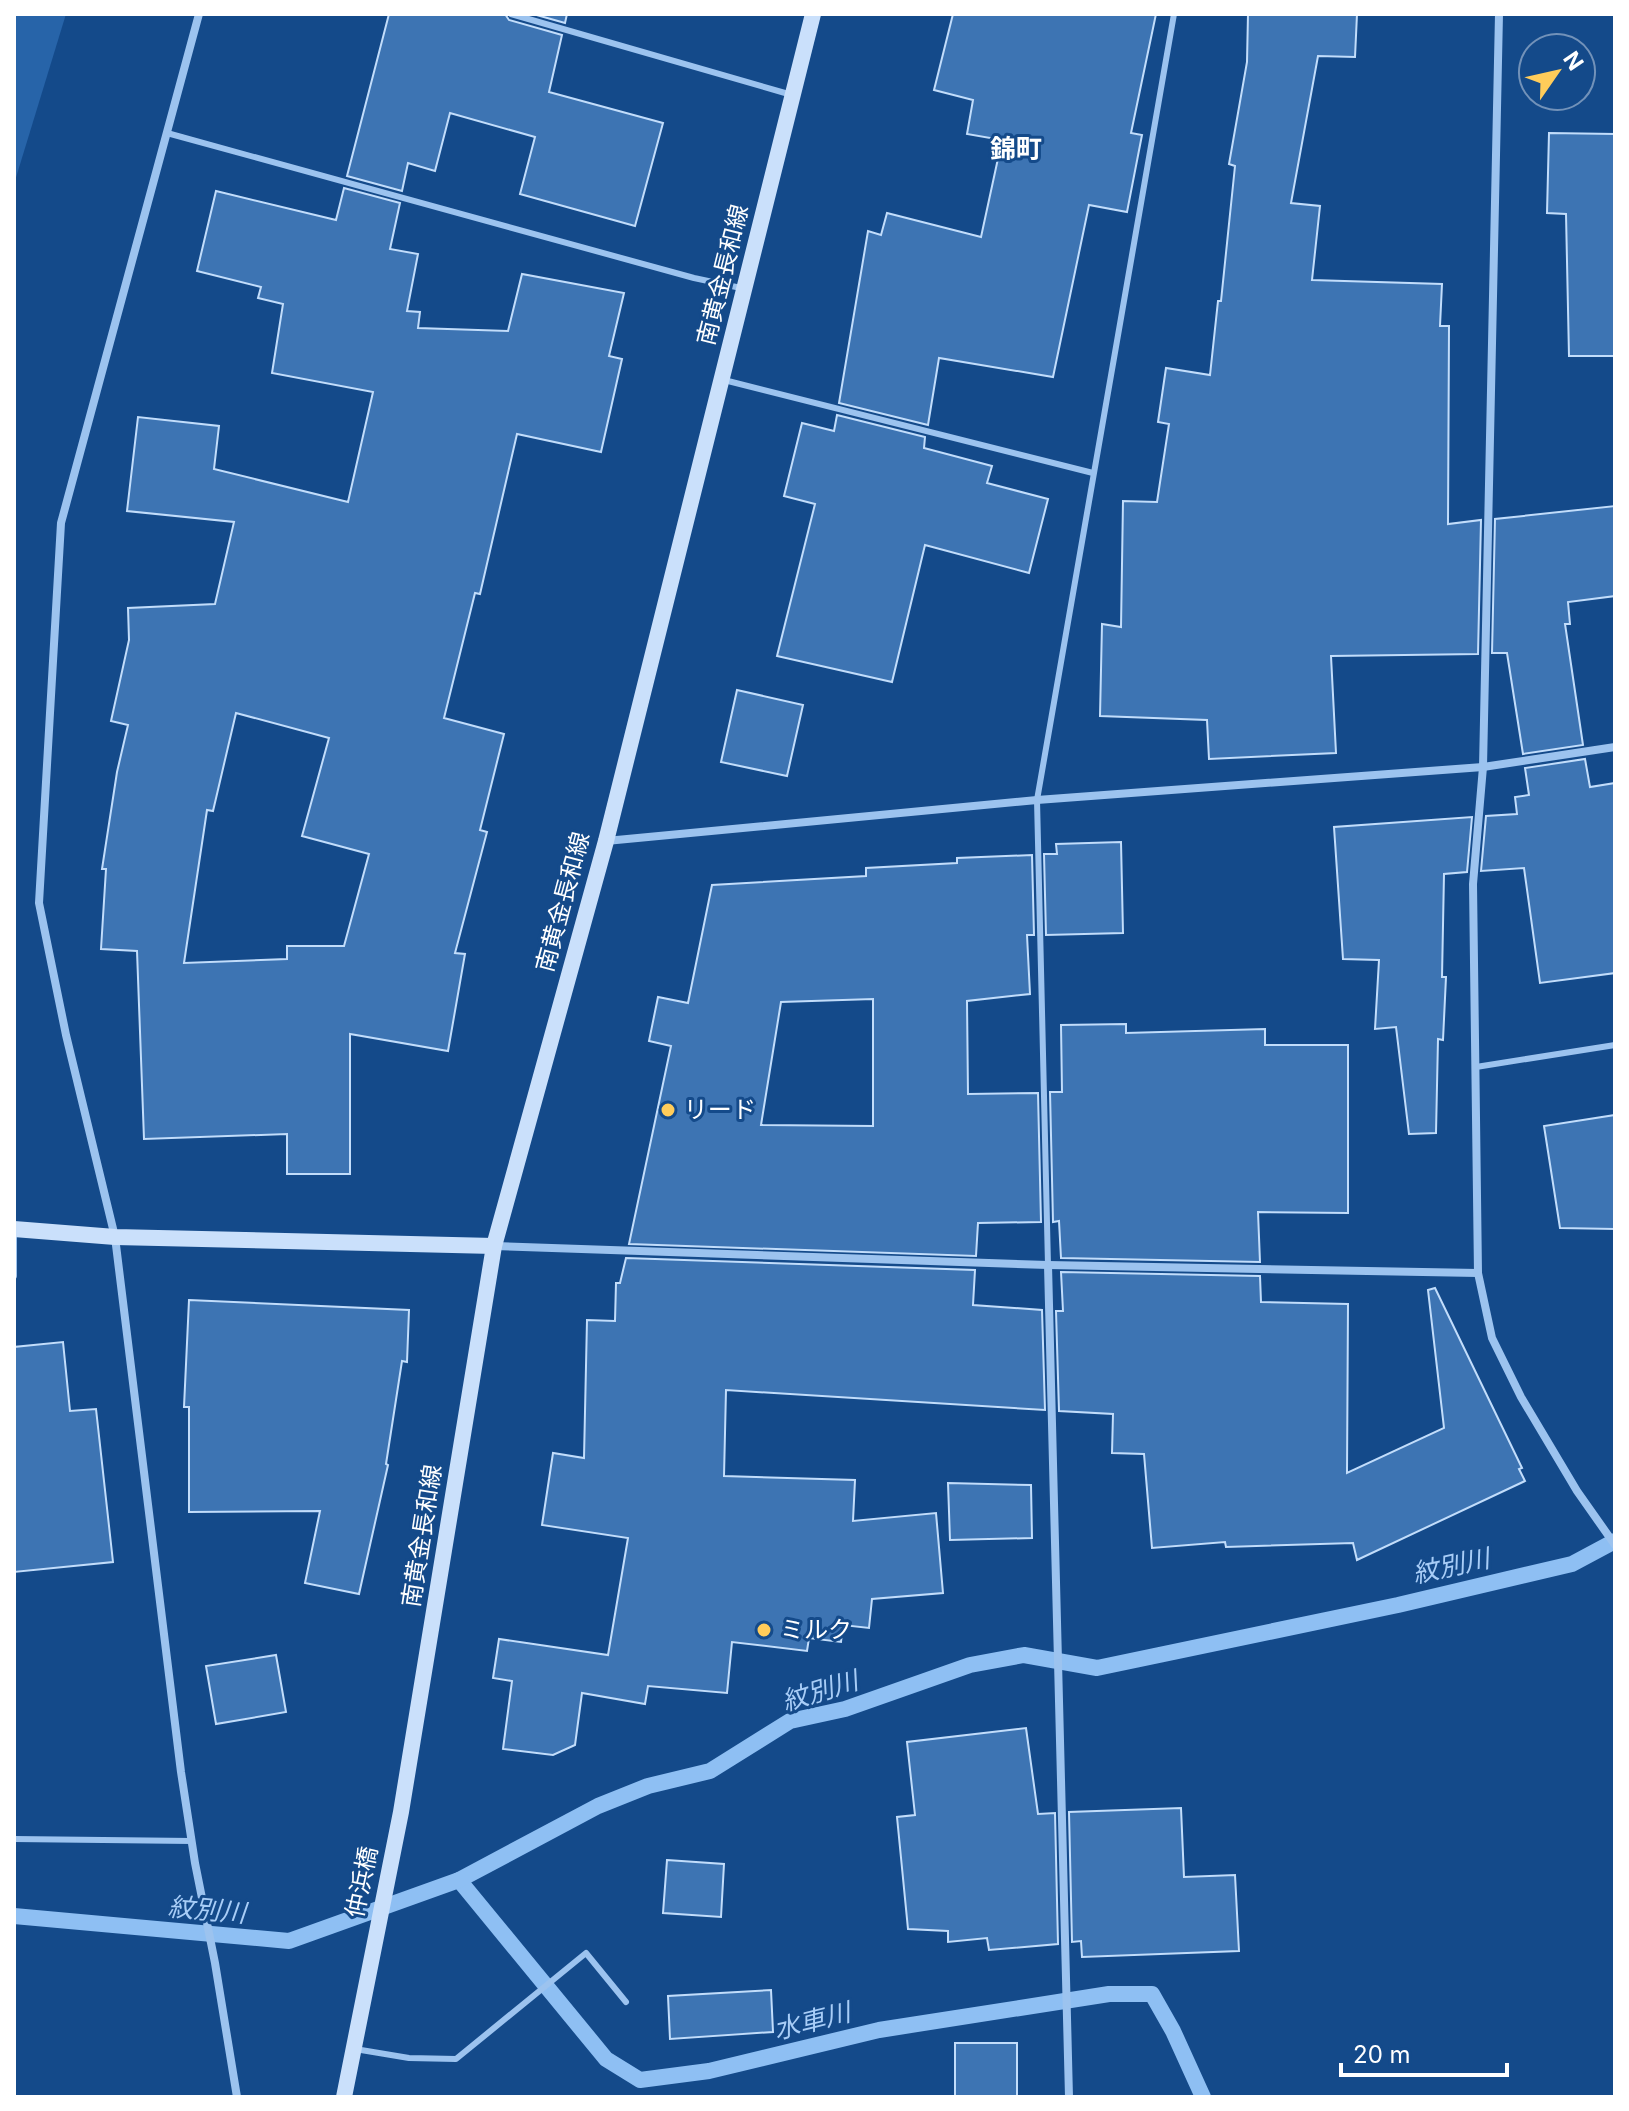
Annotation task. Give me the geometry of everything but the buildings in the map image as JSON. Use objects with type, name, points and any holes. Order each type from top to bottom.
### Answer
[{"type":"main road","name":"南黄金長和線","points":[[401,1812],[494,1246],[606,841],[813,14]]},
{"type":"main road","points":[[14,1232],[494,1246]]},
{"type":"main road","name":"仲浜橋","points":[[354,2049],[401,1812]]},
{"type":"main road","points":[[344,2097],[354,2049]]},
{"type":"street","points":[[199,14],[61,523],[39,903],[66,1035],[115,1237],[195,1863],[237,2097]]},
{"type":"street","points":[[1499,14],[1483,767],[1473,884],[1478,1273],[1492,1338],[1521,1397],[1577,1491],[1615,1545]]},
{"type":"street","points":[[606,841],[1037,800],[1483,767],[1615,747]]},
{"type":"street","points":[[494,1246],[1048,1265],[1478,1273]]},
{"type":"street","points":[[1048,1265],[1069,2097]]},
{"type":"lane","points":[[511,14],[793,96]]},
{"type":"lane","points":[[1048,1265],[1037,800],[1174,14]]},
{"type":"lane","points":[[167,133],[679,274],[744,289]]},
{"type":"lane","points":[[721,380],[1093,473]]},
{"type":"lane","points":[[1476,1067],[1615,1045]]},
{"type":"lane","points":[[14,1232],[14,1276]]},
{"type":"lane","points":[[14,1839],[192,1841]]},
{"type":"lane","points":[[354,2049],[409,2058],[456,2059],[586,1953],[626,2002]]},
{"type":"shaded area","points":[[14,14],[66,14],[14,184]]},
{"type":"waterway","name":"紋別川","points":[[14,1916],[289,1941],[459,1880],[598,1806],[648,1786],[710,1771],[790,1721],[845,1709],[970,1665],[1024,1655],[1097,1668],[1398,1605],[1572,1564],[1615,1541]]},
{"type":"waterway","name":"水車川","points":[[459,1880],[606,2059],[640,2080],[709,2071],[879,2030],[1109,1994],[1152,1994],[1173,2031],[1203,2097]]},
{"type":"place","name":"リード","points":[[668,1110]]},
{"type":"place","name":"ミルク","points":[[764,1630]]},
{"type":"district","name":"錦町","points":[[1016,149]]}]
